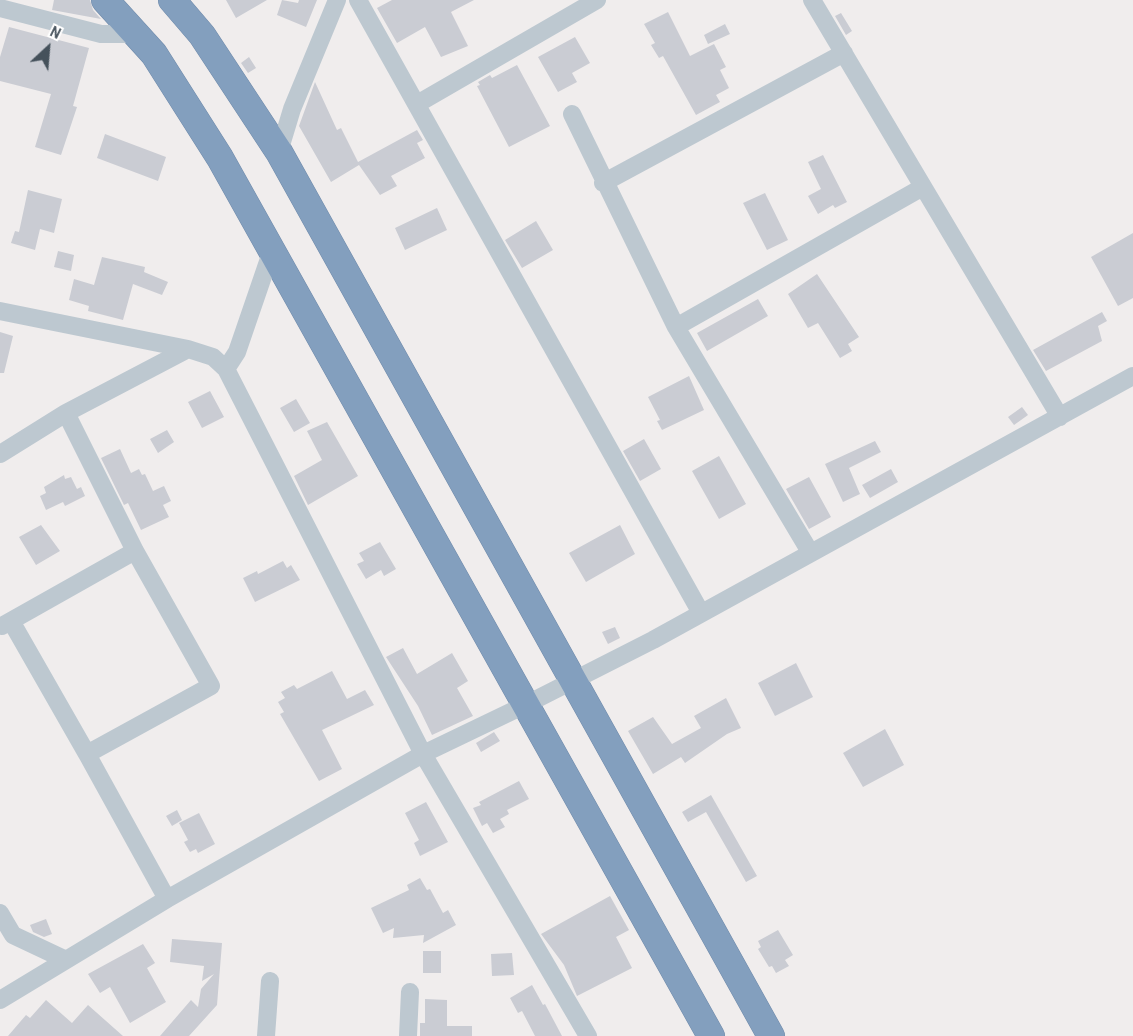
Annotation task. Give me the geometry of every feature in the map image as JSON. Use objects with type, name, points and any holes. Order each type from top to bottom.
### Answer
[{"type":"highway","points":[[105,0],[138,34],[220,158],[711,1036]]},
{"type":"highway","points":[[172,0],[202,35],[279,152],[771,1036]]},
{"type":"street","points":[[279,152],[292,110],[337,0]]},
{"type":"street","points":[[358,0],[701,613]]},
{"type":"street","points":[[417,104],[597,0]]},
{"type":"street","points":[[812,0],[1060,417]]},
{"type":"street","points":[[1,14],[101,34],[138,34]]},
{"type":"street","points":[[603,183],[843,53]]},
{"type":"street","points":[[572,114],[603,183],[676,327],[810,552]]},
{"type":"street","points":[[676,327],[923,187]]},
{"type":"street","points":[[226,369],[237,352],[272,250]]},
{"type":"street","points":[[0,311],[188,349],[213,357],[226,369],[423,754],[588,1036]]},
{"type":"street","points":[[0,454],[66,413],[188,349]]},
{"type":"street","points":[[0,1000],[167,899],[423,754],[573,681],[701,613],[1133,376]]},
{"type":"street","points":[[66,413],[135,551],[211,686],[87,753]]},
{"type":"street","points":[[135,551],[6,624],[87,753],[167,899]]},
{"type":"street","points":[[0,913],[13,935],[66,960]]},
{"type":"street","points":[[266,1036],[270,981]]},
{"type":"street","points":[[408,1036],[410,992]]},
{"type":"building","points":[[54,0],[90,0],[93,10],[101,19],[52,10]]},
{"type":"building","points":[[226,0],[267,0],[236,18]]},
{"type":"building","points":[[282,0],[298,3],[299,0],[317,0],[306,27],[277,15]]},
{"type":"building","points":[[392,0],[474,0],[451,12],[468,46],[441,57],[425,27],[397,43],[377,8]]},
{"type":"building","points":[[668,12],[690,56],[714,44],[726,67],[720,70],[729,88],[716,95],[720,102],[696,115],[663,56],[659,58],[651,45],[655,43],[644,24]]},
{"type":"building","points":[[841,13],[852,31],[846,35],[835,16]]},
{"type":"building","points":[[725,24],[730,34],[708,44],[704,35]]},
{"type":"building","points":[[9,27],[89,48],[73,106],[77,107],[61,155],[35,147],[51,94],[0,81],[0,57]]},
{"type":"building","points":[[575,37],[590,63],[572,73],[577,82],[558,92],[538,57]]},
{"type":"building","points":[[249,57],[256,68],[248,73],[241,63]]},
{"type":"building","points":[[517,65],[550,126],[509,147],[477,86],[480,85],[478,82],[490,75],[492,78]]},
{"type":"building","points":[[315,82],[337,130],[341,128],[358,162],[417,130],[423,140],[417,143],[425,158],[391,176],[397,186],[380,195],[359,165],[331,182],[299,126]]},
{"type":"building","points":[[105,134],[166,157],[158,181],[97,158]]},
{"type":"building","points":[[823,155],[847,202],[835,208],[833,205],[818,214],[808,196],[821,189],[808,162]]},
{"type":"building","points":[[28,190],[62,199],[54,233],[40,229],[35,250],[11,243],[15,231],[19,232]]},
{"type":"building","points":[[765,193],[788,240],[767,250],[743,203]]},
{"type":"building","points":[[437,208],[447,230],[405,250],[395,228]]},
{"type":"building","points":[[536,221],[553,250],[522,268],[505,240]]},
{"type":"building","points":[[1133,233],[1133,298],[1118,306],[1091,257]]},
{"type":"building","points":[[58,251],[74,255],[71,271],[54,267]]},
{"type":"building","points":[[102,257],[145,267],[144,272],[168,282],[162,295],[133,284],[123,320],[88,311],[89,306],[69,300],[74,279],[94,285]]},
{"type":"building","points":[[817,274],[859,337],[848,344],[852,351],[840,358],[818,323],[808,328],[788,294]]},
{"type":"building","points":[[758,299],[768,316],[707,351],[697,333]]},
{"type":"building","points":[[1102,312],[1107,321],[1098,326],[1102,341],[1046,371],[1033,350]]},
{"type":"building","points":[[0,332],[13,336],[4,373],[0,373]]},
{"type":"building","points":[[689,376],[704,410],[662,430],[657,421],[660,420],[648,397]]},
{"type":"building","points":[[210,391],[224,417],[202,428],[188,402]]},
{"type":"building","points":[[296,399],[310,423],[294,432],[280,408]]},
{"type":"building","points":[[1022,407],[1028,415],[1014,425],[1008,417]]},
{"type":"building","points":[[327,422],[358,476],[308,505],[294,476],[322,460],[307,431]]},
{"type":"building","points":[[167,430],[174,442],[158,453],[150,439]]},
{"type":"building","points":[[644,439],[661,469],[640,481],[623,451]]},
{"type":"building","points":[[875,441],[881,452],[849,468],[860,494],[843,502],[825,464]]},
{"type":"building","points":[[120,449],[131,473],[139,469],[142,475],[145,474],[153,491],[164,486],[171,501],[163,505],[169,517],[141,530],[128,503],[124,505],[101,458]]},
{"type":"building","points":[[719,456],[746,504],[719,519],[692,471]]},
{"type":"building","points":[[891,469],[898,482],[870,498],[862,485]]},
{"type":"building","points":[[64,475],[65,479],[71,477],[77,489],[81,487],[85,496],[65,506],[63,502],[46,510],[40,496],[46,493],[44,487]]},
{"type":"building","points":[[809,477],[831,517],[809,529],[786,489]]},
{"type":"building","points":[[41,525],[60,551],[36,565],[19,537]]},
{"type":"building","points":[[620,525],[635,554],[586,582],[569,553]]},
{"type":"building","points":[[380,542],[396,569],[384,576],[381,570],[366,579],[357,564],[364,561],[359,553]]},
{"type":"building","points":[[283,561],[287,568],[291,565],[300,580],[255,602],[243,578],[257,571],[258,574]]},
{"type":"building","points":[[615,627],[620,638],[608,644],[602,632]]},
{"type":"building","points":[[403,648],[417,674],[452,653],[468,681],[457,688],[473,716],[432,735],[418,706],[386,657]]},
{"type":"building","points":[[796,663],[813,697],[775,716],[758,683]]},
{"type":"building","points":[[332,671],[347,699],[365,690],[374,705],[322,730],[342,769],[319,781],[280,714],[284,712],[278,702],[285,698],[281,692],[294,685],[297,689]]},
{"type":"building","points":[[726,698],[741,728],[727,734],[685,763],[681,757],[653,774],[628,731],[653,717],[672,744],[701,728],[694,716]]},
{"type":"building","points":[[885,729],[904,765],[863,787],[843,753]]},
{"type":"building","points":[[494,732],[500,741],[481,752],[476,743]]},
{"type":"building","points":[[519,781],[529,799],[507,810],[509,814],[500,819],[505,827],[493,833],[487,823],[482,826],[473,808],[481,805],[479,802]]},
{"type":"building","points":[[711,795],[757,876],[746,882],[706,812],[688,822],[682,812]]},
{"type":"building","points":[[426,802],[448,842],[420,856],[414,843],[419,840],[405,813]]},
{"type":"building","points":[[177,810],[182,820],[172,826],[166,816]]},
{"type":"building","points":[[199,813],[215,844],[198,853],[196,849],[190,852],[184,842],[188,840],[179,823]]},
{"type":"building","points":[[420,878],[427,890],[430,889],[443,913],[448,910],[456,925],[423,943],[424,935],[393,938],[394,928],[383,933],[371,908],[409,890],[407,885]]},
{"type":"building","points":[[610,896],[629,930],[616,937],[632,968],[577,996],[564,965],[541,934]]},
{"type":"building","points":[[46,919],[52,934],[44,937],[33,932],[30,925]]},
{"type":"building","points":[[778,930],[793,955],[785,960],[789,966],[776,973],[772,966],[769,967],[758,949],[761,947],[758,941]]},
{"type":"building","points":[[172,939],[222,943],[217,1005],[189,1036],[160,1036],[191,1000],[198,1007],[201,989],[214,974],[202,981],[204,966],[170,962]]},
{"type":"building","points":[[143,944],[155,963],[147,968],[166,1002],[130,1023],[110,987],[100,993],[88,974]]},
{"type":"building","points":[[423,951],[441,951],[441,973],[423,973]]},
{"type":"building","points":[[512,953],[514,975],[492,976],[491,954]]},
{"type":"building","points":[[532,985],[562,1036],[535,1036],[522,1011],[518,1013],[510,998]]},
{"type":"building","points":[[425,999],[447,1000],[447,1026],[472,1026],[472,1036],[420,1036],[420,1023],[425,1023]]},
{"type":"building","points":[[46,1000],[72,1023],[88,1005],[123,1036],[8,1036],[26,1015],[30,1018]]}]
